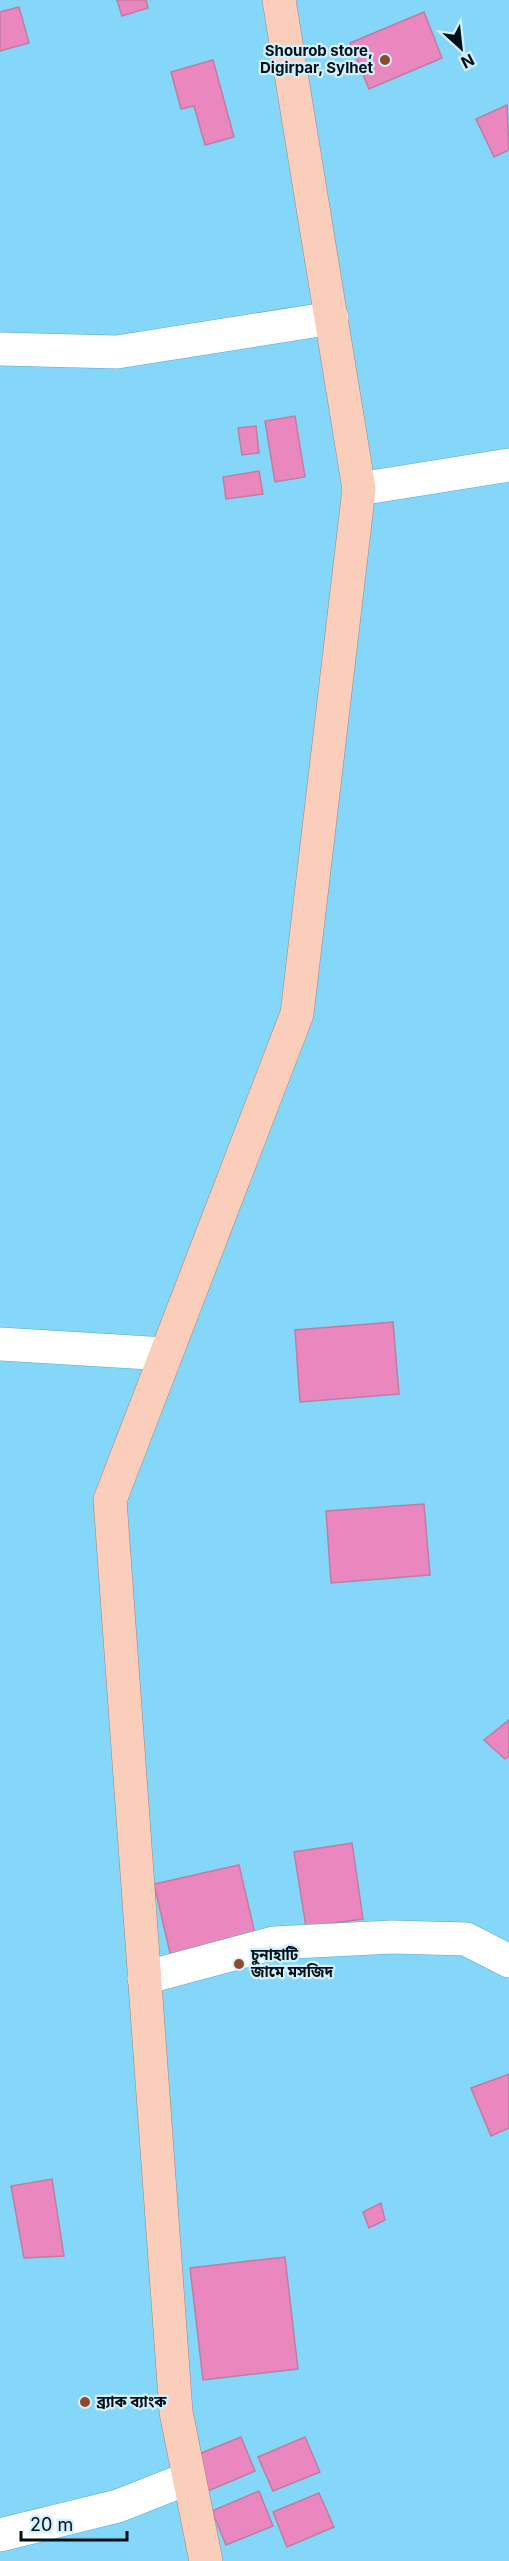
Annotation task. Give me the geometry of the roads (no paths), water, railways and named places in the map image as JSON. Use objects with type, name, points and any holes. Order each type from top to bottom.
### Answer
[{"type":"highway","points":[[206,2561],[176,2412],[110,1500],[297,1014],[359,489],[279,0]]},
{"type":"street","points":[[0,349],[117,352],[332,318]]},
{"type":"street","points":[[359,489],[509,465]]},
{"type":"street","points":[[0,1344],[166,1354]]},
{"type":"street","points":[[144,1978],[274,1943],[345,1939],[392,1937],[466,1939],[509,1961]]},
{"type":"street","points":[[0,2535],[21,2532],[118,2506],[189,2478]]},
{"type":"place","name":"Shourob store, Digirpar, Sylhet","points":[[385,60]]},
{"type":"place","name":"চুনাহাটি জামে মসজিদ","points":[[239,1964]]},
{"type":"place","name":"ব্র্যাক ব্যাংক","points":[[85,2402]]}]
